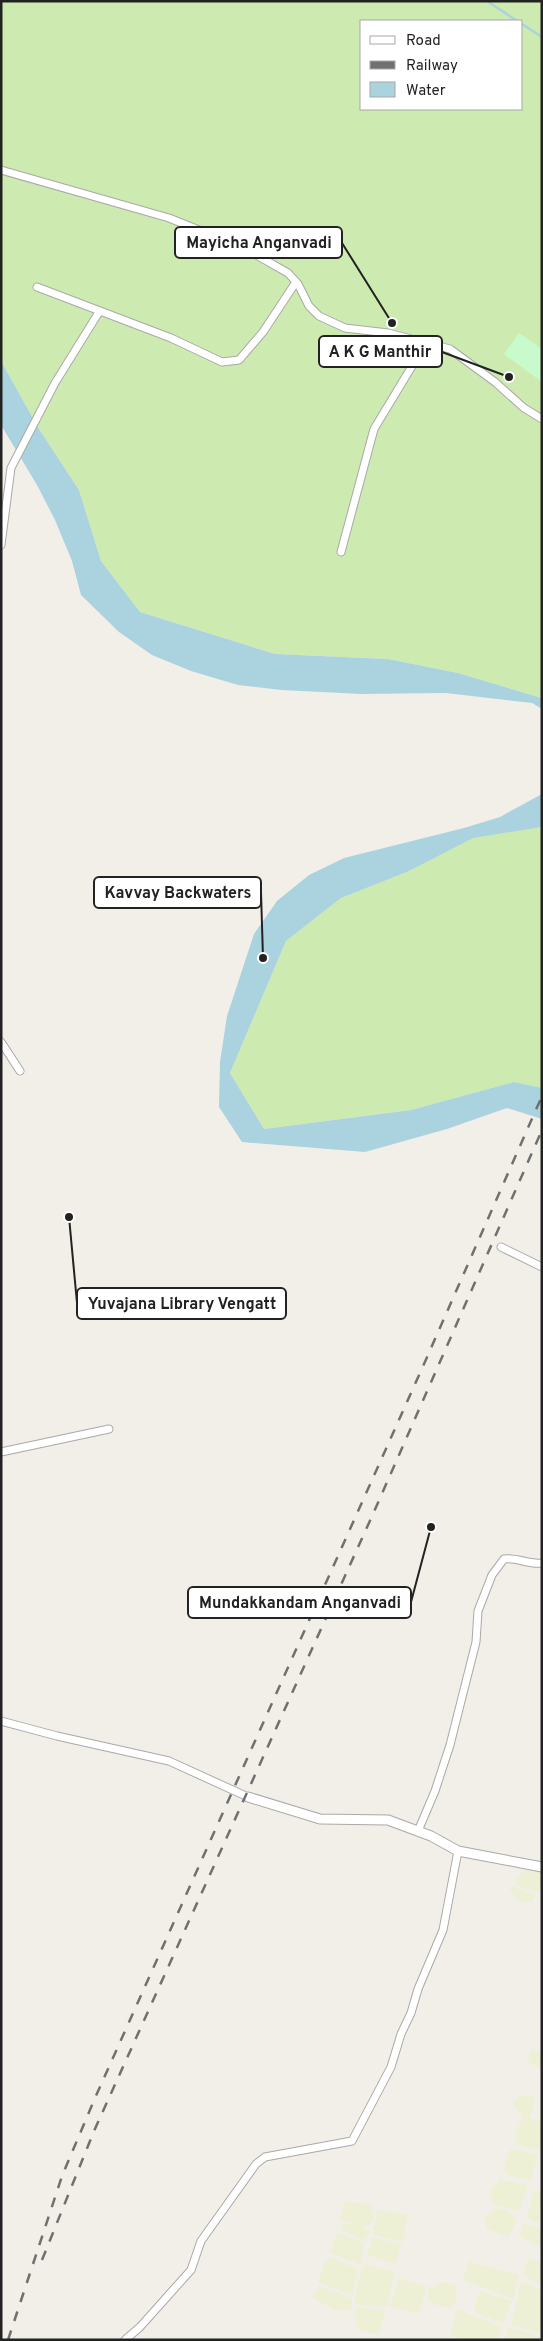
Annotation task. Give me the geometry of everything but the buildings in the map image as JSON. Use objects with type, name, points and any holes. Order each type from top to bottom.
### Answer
[{"type":"street","points":[[1,170],[168,218],[244,248],[288,273],[296,282],[309,306],[319,316],[345,328],[388,333],[450,349],[542,420]]},
{"type":"street","points":[[37,287],[171,338],[222,362],[228,362],[239,360],[263,332],[296,282]]},
{"type":"street","points":[[1,545],[11,468],[55,383],[99,312]]},
{"type":"street","points":[[341,552],[374,429],[426,343]]},
{"type":"street","points":[[1,1042],[20,1071]]},
{"type":"street","points":[[502,1247],[542,1267]]},
{"type":"street","points":[[1,1452],[109,1429]]},
{"type":"street","points":[[418,1831],[435,1791],[450,1745],[476,1642],[478,1612],[492,1575],[504,1560],[516,1560],[534,1564],[542,1563]]},
{"type":"street","points":[[1,1721],[57,1736],[169,1761],[248,1797],[320,1819],[388,1820],[431,1836],[458,1851],[542,1867]]},
{"type":"street","points":[[125,2340],[140,2328],[191,2270],[201,2241],[256,2164],[265,2157],[352,2141],[391,2067],[418,1988],[443,1930],[458,1851]]},
{"type":"green space","points":[[1,1],[542,1],[542,698],[458,673],[388,659],[275,654],[140,612],[101,561],[79,490],[39,429],[1,361]]},
{"type":"green space","points":[[519,333],[542,349],[542,382],[504,354]]},
{"type":"green space","points":[[542,827],[542,1088],[514,1082],[411,1110],[264,1129],[230,1073],[286,941],[341,898],[407,872],[473,837]]},
{"type":"green space","points":[[523,1870],[542,1871],[542,1886],[538,1892],[520,1887],[515,1882]]},
{"type":"green space","points":[[511,1886],[535,1895],[532,1902],[521,1902],[509,1889]]},
{"type":"green space","points":[[531,2050],[542,2052],[542,2070],[527,2061]]},
{"type":"green space","points":[[521,2095],[536,2097],[530,2118],[542,2121],[542,2151],[516,2144],[516,2132],[524,2115],[518,2113],[513,2102]]},
{"type":"green space","points":[[511,2148],[538,2155],[531,2180],[509,2176],[503,2168]]},
{"type":"green space","points":[[500,2179],[528,2185],[519,2211],[493,2204],[491,2190]]},
{"type":"green space","points":[[534,2190],[542,2192],[542,2207],[538,2223],[527,2218]]},
{"type":"green space","points":[[345,2201],[372,2205],[373,2218],[369,2227],[360,2225],[371,2232],[364,2241],[341,2230],[342,2224],[356,2223],[340,2221]]},
{"type":"green space","points":[[495,2208],[508,2211],[517,2219],[509,2237],[487,2229],[484,2218]]},
{"type":"green space","points":[[377,2210],[408,2214],[403,2242],[373,2235]]},
{"type":"green space","points":[[523,2223],[542,2228],[542,2248],[519,2236]]},
{"type":"green space","points":[[337,2233],[364,2243],[361,2265],[330,2253]]},
{"type":"green space","points":[[372,2238],[401,2243],[396,2264],[367,2255]]},
{"type":"green space","points":[[331,2257],[358,2269],[353,2296],[318,2282],[325,2263]]},
{"type":"green space","points":[[528,2258],[542,2263],[542,2284],[523,2276]]},
{"type":"green space","points":[[468,2261],[518,2275],[514,2299],[463,2280]]},
{"type":"green space","points":[[365,2264],[395,2272],[387,2307],[354,2304],[359,2278]]},
{"type":"green space","points":[[399,2278],[426,2286],[423,2302],[418,2314],[390,2307]]},
{"type":"green space","points":[[441,2282],[457,2285],[456,2300],[452,2308],[439,2306],[427,2300],[429,2286],[433,2288]]},
{"type":"green space","points":[[521,2282],[542,2290],[542,2334],[511,2325]]},
{"type":"green space","points":[[318,2286],[352,2298],[352,2311],[333,2309],[312,2298]]},
{"type":"green space","points":[[480,2291],[512,2301],[503,2324],[473,2311]]},
{"type":"green space","points":[[355,2307],[386,2311],[378,2335],[357,2329]]},
{"type":"green space","points":[[457,2309],[502,2327],[498,2340],[463,2340],[450,2336]]},
{"type":"green space","points":[[508,2327],[542,2337],[542,2340],[504,2340]]},
{"type":"water","points":[[1,361],[39,429],[79,490],[101,561],[140,612],[275,654],[388,659],[458,673],[542,698],[542,709],[532,703],[446,693],[361,694],[281,690],[238,685],[191,671],[152,655],[119,632],[81,595],[72,561],[55,520],[37,485],[1,425]]},
{"type":"water","points":[[542,794],[542,827],[473,838],[407,872],[341,898],[286,941],[230,1073],[264,1129],[411,1110],[514,1082],[542,1088],[542,1119],[507,1108],[447,1129],[365,1152],[242,1142],[219,1107],[220,1062],[227,1016],[254,934],[277,901],[309,875],[344,858],[500,817]]},
{"type":"waterway","points":[[487,1],[516,20]]},
{"type":"waterway","points":[[523,25],[542,37]]},
{"type":"railway","points":[[8,2340],[62,2176],[95,2098],[542,1096]]},
{"type":"railway","points":[[42,2260],[94,2131],[373,1514],[542,1130]]},
{"type":"place","name":"Mayicha Anganvadi","points":[[392,323]]},
{"type":"place","name":"A K G Manthir","points":[[509,377]]},
{"type":"place","name":"Kavvay Backwaters","points":[[263,958]]},
{"type":"place","name":"Yuvajana Library Vengatt","points":[[69,1217]]},
{"type":"place","name":"Mundakkandam Anganvadi","points":[[431,1527]]}]
